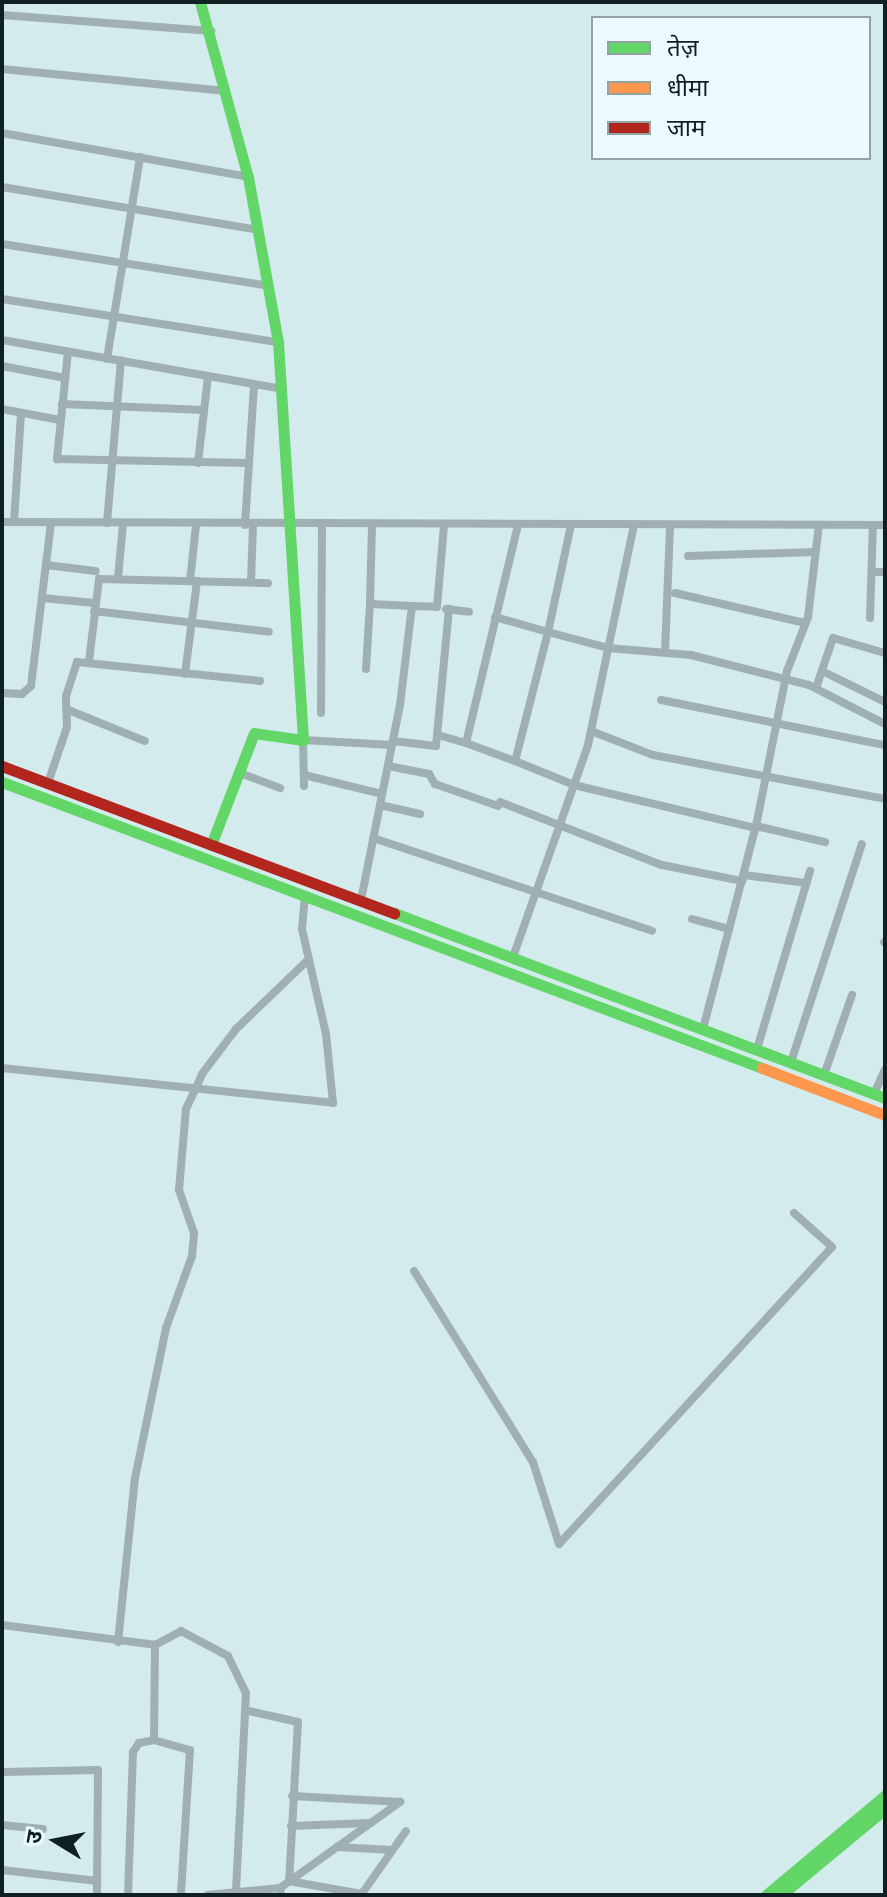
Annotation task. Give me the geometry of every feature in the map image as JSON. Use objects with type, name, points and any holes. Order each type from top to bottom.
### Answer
[{"type":"main road","points":[[200,2],[211,31],[248,177],[278,342],[284,389],[303,740],[254,733],[211,845]]},
{"type":"main road","points":[[2,766],[880,1096]]},
{"type":"main road","points":[[2,782],[885,1115]]},
{"type":"main road","points":[[766,1895],[885,1795]]},
{"type":"main road","points":[[781,1895],[885,1809]]},
{"type":"street","points":[[2,15],[211,31]]},
{"type":"street","points":[[2,71],[227,91]]},
{"type":"street","points":[[2,133],[248,177]]},
{"type":"street","points":[[107,359],[140,157]]},
{"type":"street","points":[[2,187],[259,230]]},
{"type":"street","points":[[2,244],[269,286]]},
{"type":"street","points":[[2,299],[278,342]]},
{"type":"street","points":[[2,340],[284,389]]},
{"type":"street","points":[[68,352],[57,459],[248,463]]},
{"type":"street","points":[[107,523],[121,361]]},
{"type":"street","points":[[2,366],[65,378]]},
{"type":"street","points":[[198,463],[208,377]]},
{"type":"street","points":[[251,582],[248,463],[254,385]]},
{"type":"street","points":[[62,404],[204,410]]},
{"type":"street","points":[[2,409],[60,420]]},
{"type":"street","points":[[14,522],[21,413]]},
{"type":"street","points":[[2,522],[292,526],[885,525]]},
{"type":"street","points":[[2,693],[22,694],[31,686],[51,523]]},
{"type":"street","points":[[118,578],[123,524]]},
{"type":"street","points":[[185,674],[196,525]]},
{"type":"street","points":[[437,607],[444,525]]},
{"type":"street","points":[[466,743],[518,525]]},
{"type":"street","points":[[515,761],[571,525]]},
{"type":"street","points":[[513,957],[591,731],[634,525]]},
{"type":"street","points":[[665,652],[670,525]]},
{"type":"street","points":[[703,1029],[756,827],[786,679],[805,623],[819,525]]},
{"type":"street","points":[[870,618],[873,525]]},
{"type":"street","points":[[321,713],[322,526]]},
{"type":"street","points":[[366,669],[372,526]]},
{"type":"street","points":[[688,556],[815,552]]},
{"type":"street","points":[[46,565],[96,571]]},
{"type":"street","points":[[872,572],[885,572]]},
{"type":"street","points":[[89,661],[99,579],[268,583]]},
{"type":"street","points":[[675,593],[805,623]]},
{"type":"street","points":[[42,598],[191,623],[269,632]]},
{"type":"street","points":[[370,604],[437,607],[469,612]]},
{"type":"street","points":[[361,900],[392,743],[412,606]]},
{"type":"street","points":[[304,786],[303,740],[392,743],[431,749],[438,735],[449,609]]},
{"type":"street","points":[[495,617],[608,648],[665,652],[786,679],[816,688],[885,724]]},
{"type":"street","points":[[816,688],[836,637],[885,653]]},
{"type":"street","points":[[48,783],[67,727],[66,709],[73,668],[89,661],[260,681]]},
{"type":"street","points":[[822,671],[885,702]]},
{"type":"street","points":[[661,700],[778,719],[885,745]]},
{"type":"street","points":[[66,709],[145,741]]},
{"type":"street","points":[[591,731],[653,755],[767,773],[885,799]]},
{"type":"street","points":[[438,735],[574,785],[825,842]]},
{"type":"street","points":[[388,766],[429,774],[435,784],[560,824],[618,852],[742,881]]},
{"type":"street","points":[[240,773],[280,788]]},
{"type":"street","points":[[304,775],[382,794]]},
{"type":"street","points":[[380,805],[420,814]]},
{"type":"street","points":[[373,838],[652,931]]},
{"type":"street","points":[[791,1062],[862,844]]},
{"type":"street","points":[[757,1049],[810,871]]},
{"type":"street","points":[[742,881],[744,875],[806,883]]},
{"type":"street","points":[[2,1068],[192,1092],[333,1103],[326,1034],[307,961],[305,897]]},
{"type":"street","points":[[692,919],[729,929]]},
{"type":"street","points":[[118,1642],[135,1478],[155,1369],[192,1256],[194,1233],[179,1167],[192,1092],[261,999],[307,961]]},
{"type":"street","points":[[824,1075],[852,995]]},
{"type":"street","points":[[880,1096],[885,1069]]},
{"type":"street","points":[[414,1271],[533,1462],[559,1544],[832,1247],[794,1213]]},
{"type":"street","points":[[2,1625],[155,1645],[181,1631],[214,1644],[242,1676],[249,1711],[236,1891]]},
{"type":"street","points":[[154,1740],[155,1645]]},
{"type":"street","points":[[249,1711],[298,1722],[289,1881]]},
{"type":"street","points":[[128,1895],[133,1752],[139,1743],[154,1740],[190,1750],[181,1895]]},
{"type":"street","points":[[2,1772],[98,1770],[97,1895]]},
{"type":"street","points":[[208,1895],[236,1891],[280,1891],[289,1881],[400,1799],[292,1796]]},
{"type":"street","points":[[291,1826],[371,1823]]},
{"type":"street","points":[[2,1825],[43,1829]]},
{"type":"street","points":[[289,1881],[361,1894],[406,1831]]},
{"type":"street","points":[[337,1847],[392,1850]]},
{"type":"street","points":[[2,1870],[97,1881]]},
{"type":"traffic: fast","points":[[200,2],[248,177],[278,342],[303,740],[254,733],[211,845]]},
{"type":"traffic: fast","points":[[2,782],[762,1068]]},
{"type":"traffic: fast","points":[[394,913],[885,1098]]},
{"type":"traffic: fast","points":[[766,1895],[885,1795]]},
{"type":"traffic: fast","points":[[781,1895],[885,1809]]},
{"type":"traffic: slow","points":[[762,1068],[885,1115]]},
{"type":"traffic: jam","points":[[2,766],[394,913]]}]
